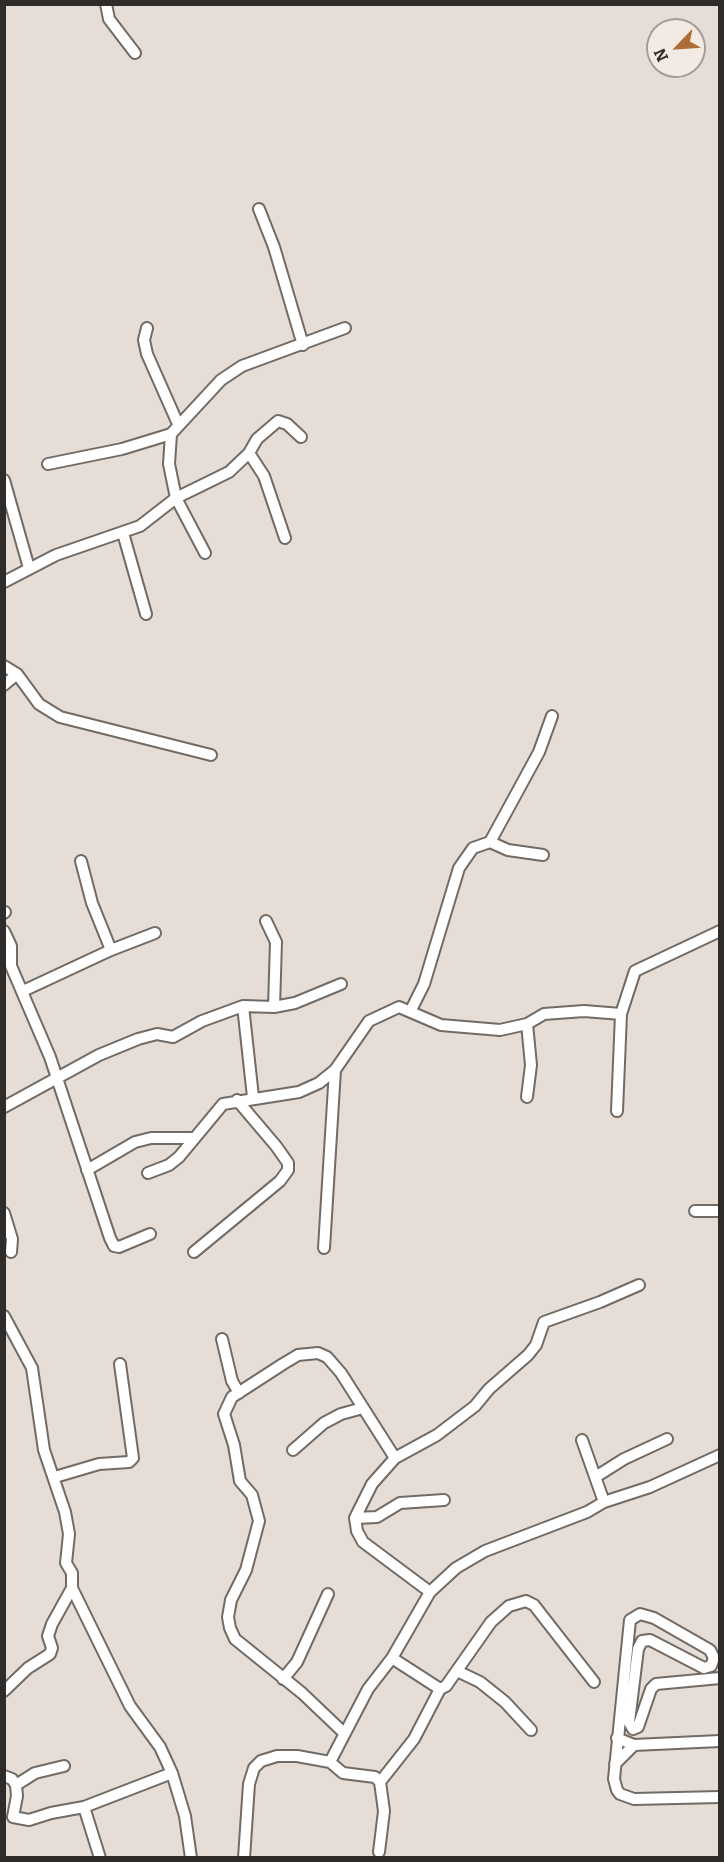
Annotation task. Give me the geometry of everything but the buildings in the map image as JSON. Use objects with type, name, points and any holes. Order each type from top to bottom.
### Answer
[{"type":"street","points":[[110,6],[109,19],[135,53]]},
{"type":"street","points":[[259,208],[274,247],[303,345]]},
{"type":"street","points":[[147,328],[144,340],[147,354],[178,424]]},
{"type":"street","points":[[205,553],[176,498],[169,464],[168,445],[171,434],[221,380],[242,366],[345,328]]},
{"type":"street","points":[[4,582],[56,555],[123,532],[149,520],[176,498],[229,472],[249,453],[257,439],[278,421],[287,424],[301,437]]},
{"type":"street","points":[[48,464],[122,449],[171,434]]},
{"type":"street","points":[[249,453],[264,476],[285,538]]},
{"type":"street","points":[[4,480],[29,568]]},
{"type":"street","points":[[123,532],[146,614]]},
{"type":"street","points":[[4,666],[17,674],[39,704],[60,717],[211,755]]},
{"type":"street","points":[[4,685],[17,674]]},
{"type":"street","points":[[490,842],[535,759],[552,716]]},
{"type":"street","points":[[411,1010],[424,984],[459,868],[473,848],[484,842],[490,842],[508,850],[543,855]]},
{"type":"street","points":[[81,861],[92,903],[111,950]]},
{"type":"street","points":[[266,921],[276,942],[274,1008]]},
{"type":"street","points":[[617,1111],[621,1014],[635,971],[720,931]]},
{"type":"street","points":[[4,932],[10,946],[11,966],[23,991],[114,1246],[126,1245],[150,1234]]},
{"type":"street","points":[[23,991],[111,950],[155,933]]},
{"type":"street","points":[[4,1107],[55,1079],[138,1039],[157,1034],[173,1037],[181,1035],[201,1021],[243,1006],[274,1008],[312,998],[341,984]]},
{"type":"street","points":[[243,1006],[253,1097]]},
{"type":"street","points":[[148,1173],[169,1165],[223,1104],[253,1097],[299,1092],[319,1083],[335,1070],[369,1021],[399,1007],[441,1024],[478,1029],[511,1029],[527,1024],[544,1014],[584,1011],[621,1014]]},
{"type":"street","points":[[527,1024],[531,1065],[527,1097]]},
{"type":"street","points":[[324,1248],[335,1070]]},
{"type":"street","points":[[194,1252],[280,1181],[288,1170],[288,1163],[237,1100]]},
{"type":"street","points":[[87,1170],[135,1142],[151,1138],[192,1138]]},
{"type":"street","points":[[695,1211],[720,1211]]},
{"type":"street","points":[[4,1213],[12,1239],[11,1252]]},
{"type":"street","points":[[430,1592],[363,1542],[357,1531],[355,1518],[372,1484],[394,1458],[437,1435],[474,1406],[489,1389],[534,1349],[544,1322],[639,1285]]},
{"type":"street","points":[[4,1316],[32,1368],[44,1450],[55,1477],[69,1534],[66,1563],[72,1573],[72,1588],[130,1706],[160,1747],[172,1773],[183,1808],[192,1857]]},
{"type":"street","points":[[222,1339],[232,1381],[239,1393]]},
{"type":"street","points":[[344,1733],[302,1693],[236,1639],[229,1623],[231,1600],[246,1570],[259,1521],[252,1495],[240,1481],[234,1445],[224,1414],[230,1400],[239,1393],[298,1355],[318,1353],[327,1357],[341,1374],[394,1458]]},
{"type":"street","points":[[55,1477],[99,1464],[129,1462],[133,1458],[134,1452],[120,1365]]},
{"type":"street","points":[[293,1450],[324,1423],[341,1414],[363,1408]]},
{"type":"street","points":[[597,1476],[624,1459],[667,1439]]},
{"type":"street","points":[[582,1440],[597,1476],[604,1502]]},
{"type":"street","points":[[330,1762],[368,1689],[392,1658],[430,1592],[456,1568],[486,1551],[587,1512],[604,1502],[650,1487],[720,1455]]},
{"type":"street","points":[[355,1518],[377,1517],[400,1503],[444,1500]]},
{"type":"street","points":[[4,1690],[28,1668],[50,1654],[52,1648],[48,1636],[52,1624],[72,1588]]},
{"type":"street","points":[[283,1679],[297,1662],[328,1594]]},
{"type":"street","points":[[380,1782],[414,1739],[440,1689],[457,1671],[491,1622],[509,1606],[526,1601],[534,1605],[594,1682]]},
{"type":"street","points":[[720,1678],[656,1684],[651,1689],[638,1727],[633,1729],[629,1722],[638,1649],[642,1641],[650,1640],[704,1668],[711,1666],[714,1658],[710,1650],[644,1614],[634,1617],[628,1626],[617,1738],[615,1785],[620,1794],[626,1797],[720,1797]]},
{"type":"street","points":[[392,1658],[440,1689]]},
{"type":"street","points":[[457,1671],[480,1682],[497,1695],[531,1730]]},
{"type":"street","points":[[617,1738],[634,1745],[720,1741]]},
{"type":"street","points":[[615,1764],[634,1745]]},
{"type":"street","points":[[244,1857],[249,1784],[254,1768],[261,1761],[277,1756],[297,1756],[330,1762],[343,1773],[375,1778],[380,1782],[384,1811],[379,1852]]},
{"type":"street","points":[[16,1785],[35,1773],[63,1766]]},
{"type":"street","points":[[4,1776],[12,1779],[16,1785],[17,1796],[13,1817],[29,1820],[51,1813],[84,1808],[172,1773]]},
{"type":"street","points":[[84,1808],[100,1857]]}]
